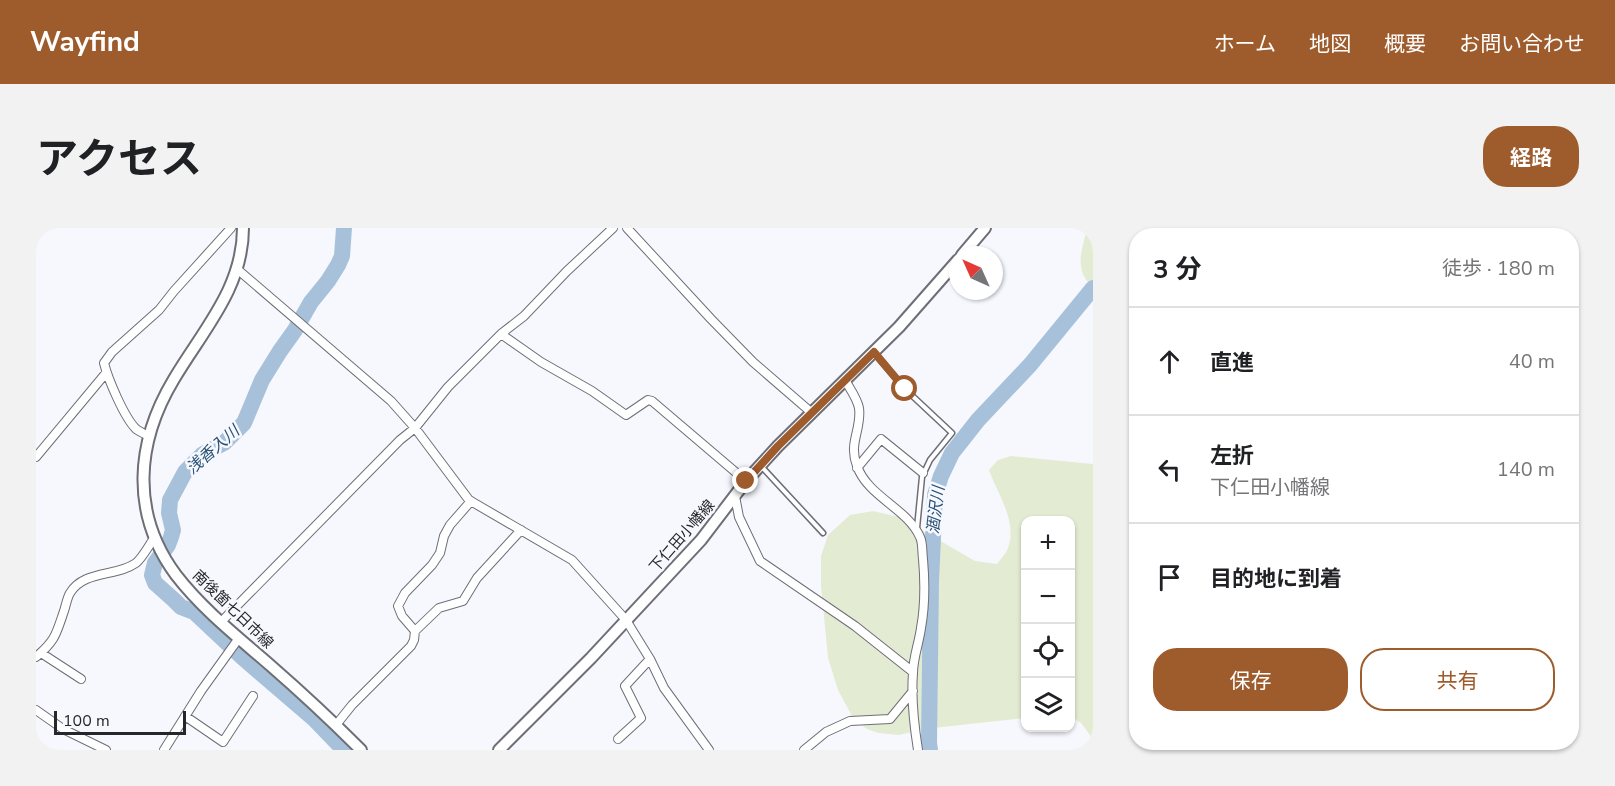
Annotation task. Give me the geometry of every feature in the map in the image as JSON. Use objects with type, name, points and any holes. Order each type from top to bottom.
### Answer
[{"type":"main road","name":"南後箇七日市線","points":[[243,228],[241,253],[228,295],[171,384],[158,409],[149,436],[144,466],[145,510],[167,561],[189,590],[221,622],[236,642],[310,700],[361,750]]},
{"type":"main road","points":[[970,246],[985,228]]},
{"type":"main road","name":"下仁田小幡線","points":[[499,750],[701,540],[760,465],[899,327],[949,270]]},
{"type":"street","points":[[149,436],[136,429],[116,395],[104,363],[112,352],[159,310],[231,228]]},
{"type":"street","points":[[221,622],[400,440],[415,428],[448,387],[613,228]]},
{"type":"street","points":[[627,228],[753,362],[812,413]]},
{"type":"street","points":[[237,269],[391,401],[415,428],[471,501],[572,560],[626,620],[650,659],[663,688],[709,750]]},
{"type":"street","points":[[501,334],[626,415],[648,400],[652,401],[746,481]]},
{"type":"street","points":[[36,457],[106,373]]},
{"type":"street","points":[[844,380],[859,406],[859,423],[853,444],[857,468],[869,487],[906,518],[921,538],[924,578],[922,626],[913,672],[918,750]]},
{"type":"street","points":[[857,468],[881,439],[923,473]]},
{"type":"street","points":[[735,496],[739,517],[760,561],[855,626],[913,672]]},
{"type":"street","points":[[415,631],[402,616],[398,606],[405,593],[432,564],[440,552],[444,536],[450,525],[471,501]]},
{"type":"street","points":[[336,725],[352,705],[411,646],[415,631],[439,608],[463,601],[477,578],[521,530]]},
{"type":"street","points":[[81,679],[38,655],[56,636],[70,593],[81,582],[95,576],[113,573],[137,562],[157,540]]},
{"type":"street","points":[[164,750],[236,642]]},
{"type":"street","points":[[618,739],[641,718],[625,686],[650,659]]},
{"type":"street","points":[[804,750],[825,732],[850,721],[890,719],[913,692]]},
{"type":"street","points":[[185,716],[223,742],[253,696]]},
{"type":"street","points":[[36,710],[63,729],[106,750]]},
{"type":"lane","points":[[874,352],[905,389],[952,433],[930,460],[923,473],[917,532]]},
{"type":"lane","points":[[760,465],[823,533]]},
{"type":"green space","points":[[1087,228],[1093,228],[1093,287],[1087,281],[1081,267],[1081,252]]},
{"type":"green space","points":[[1011,456],[1093,464],[1093,739],[1075,719],[1075,516],[1021,516],[1021,718],[924,729],[899,735],[878,733],[867,729],[853,718],[838,690],[828,658],[821,586],[821,556],[828,535],[850,515],[873,511],[899,517],[975,561],[997,564],[1008,548],[1010,538],[1005,508],[989,470],[998,460]]},
{"type":"waterway","name":"浅香入川","points":[[344,228],[342,256],[338,265],[311,302],[262,380],[244,423],[224,443],[203,454],[185,472],[170,500],[169,513],[173,530],[171,537],[155,563],[152,575],[155,583],[181,607],[194,612],[314,719],[344,750]]},
{"type":"waterway","name":"涸沢川","points":[[930,750],[931,581],[935,495],[941,476],[952,453],[978,420],[1030,365],[1093,288]]},
{"type":"route","points":[[746,481],[778,446],[874,352],[905,389]]}]
